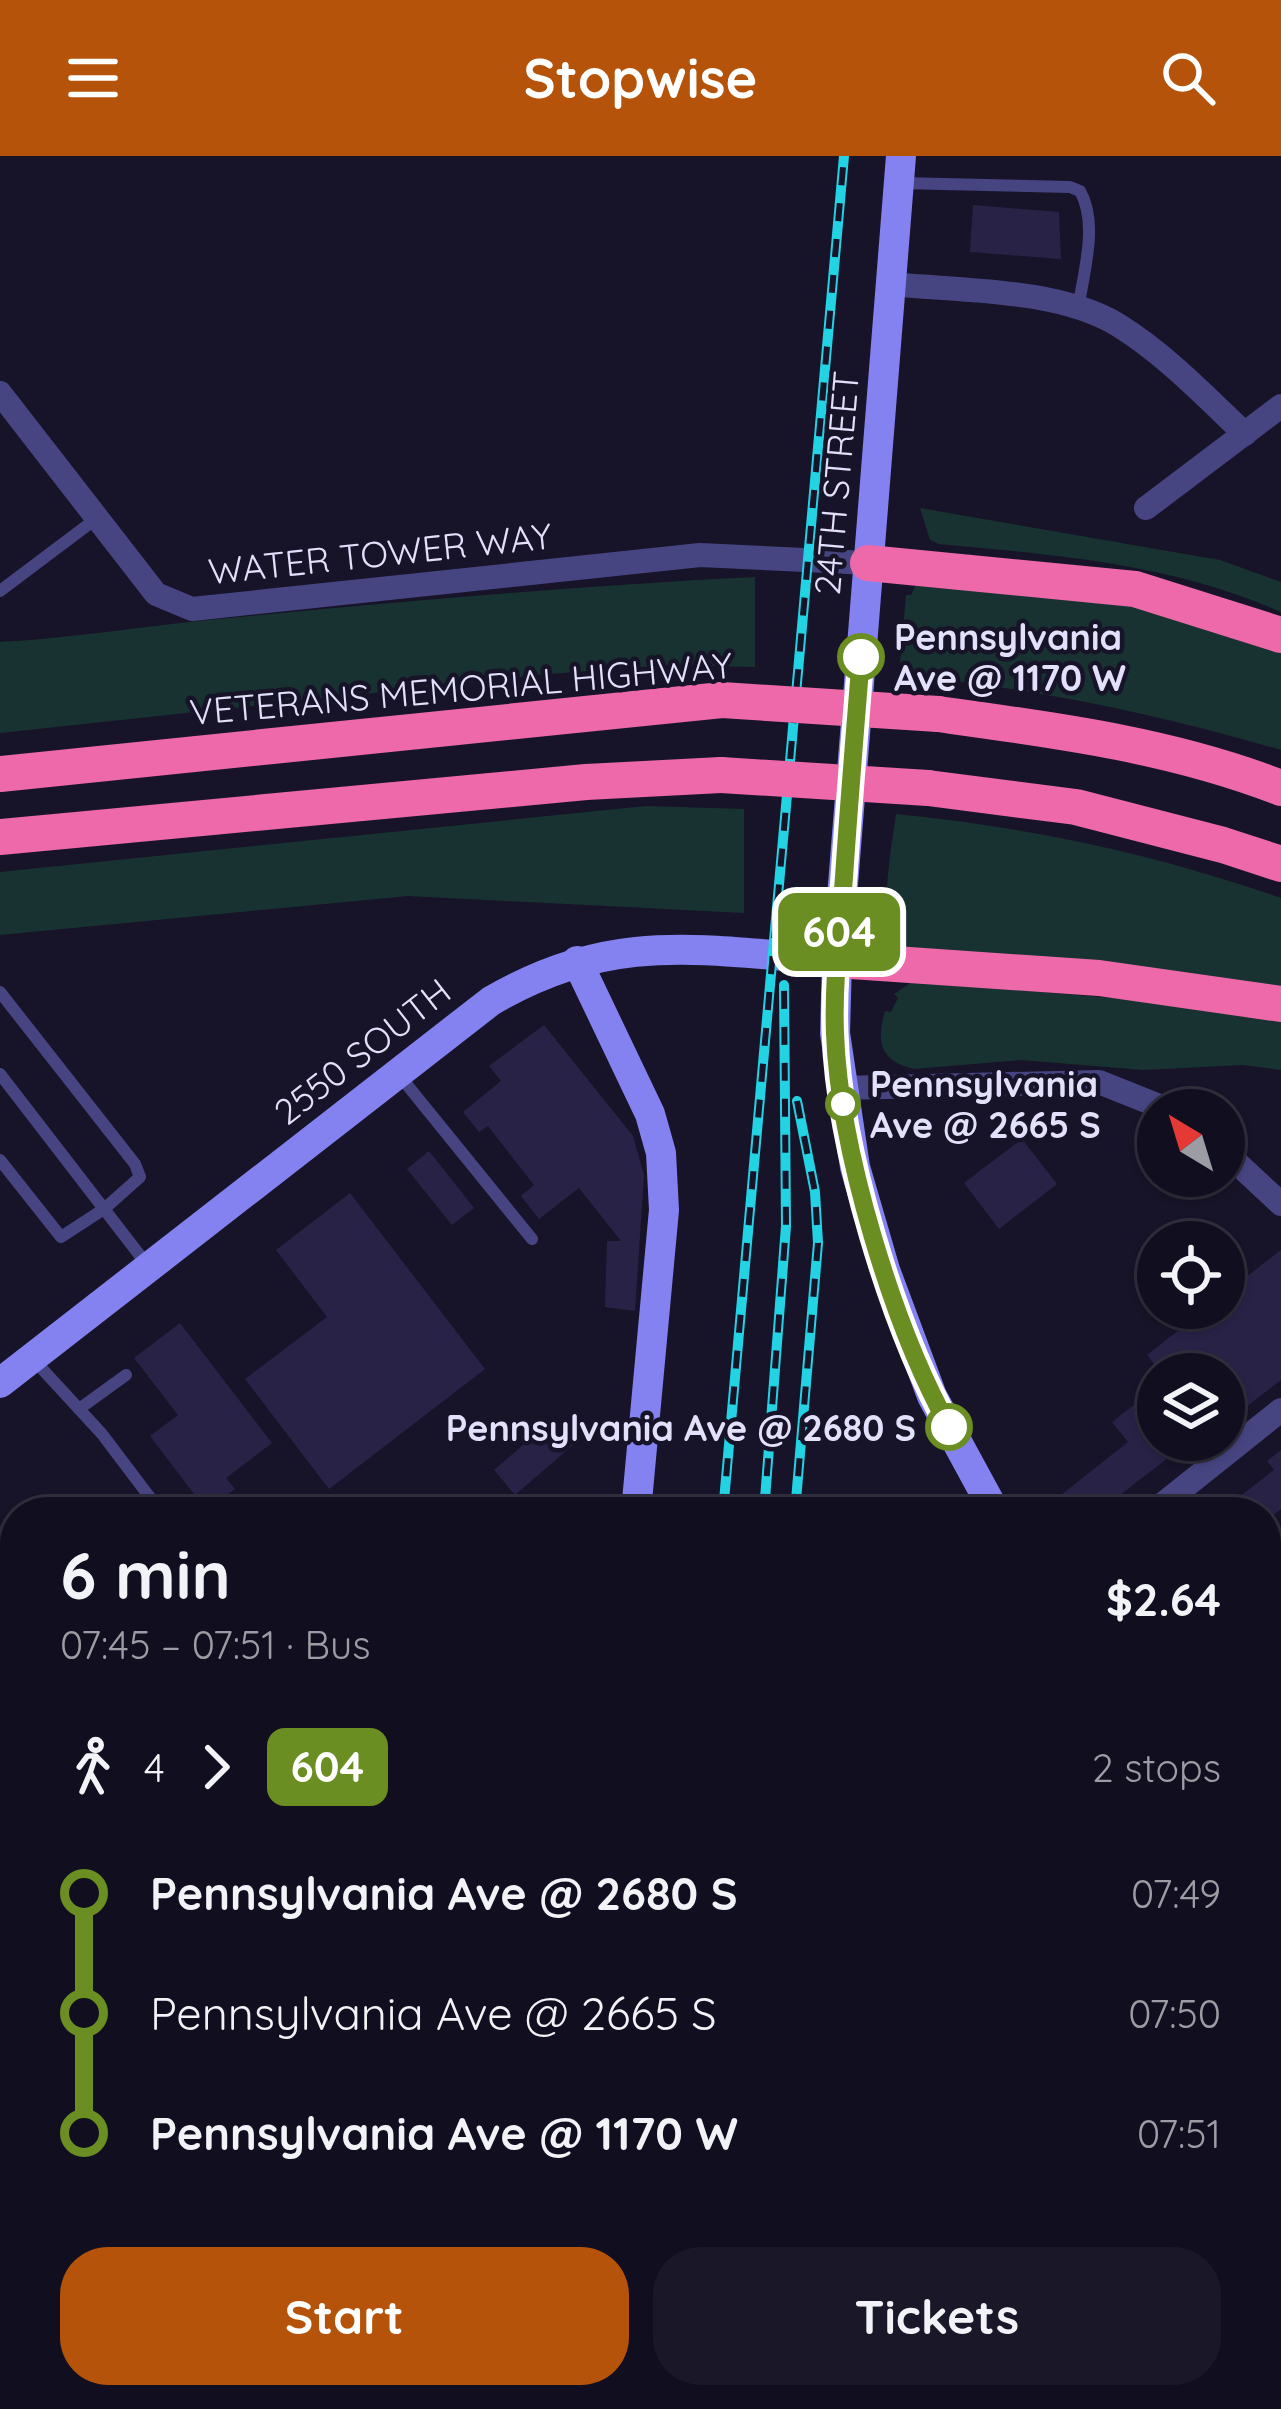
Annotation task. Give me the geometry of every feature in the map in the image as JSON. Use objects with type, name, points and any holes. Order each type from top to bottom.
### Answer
[{"type":"highway","points":[[868,563],[1135,589],[1281,635]]},
{"type":"highway","name":"VETERANS MEMORIAL HIGHWAY","points":[[0,774],[722,700],[938,714],[1077,733],[1230,768],[1281,788]]},
{"type":"highway","points":[[0,837],[586,782],[721,776],[928,788],[1076,807],[1281,864]]},
{"type":"highway","points":[[837,960],[1099,978],[1281,1004]]},
{"type":"main road","name":"24TH STREET","points":[[900,170],[835,1033],[855,1167],[885,1270],[932,1396],[987,1497]]},
{"type":"main road","name":"2550 SOUTH","points":[[0,1383],[491,1000],[533,976],[617,951],[666,949],[837,960]]},
{"type":"main road","points":[[577,961],[650,1114],[661,1153],[664,1210],[637,1497]]},
{"type":"street","points":[[891,284],[1053,300],[1115,323],[1178,371],[1245,434]]},
{"type":"street","name":"WATER TOWER WAY","points":[[0,393],[155,594],[192,609],[700,555],[868,563]]},
{"type":"street","points":[[1146,508],[1281,406]]},
{"type":"street","points":[[840,1088],[1099,1082],[1137,1097]]},
{"type":"street","points":[[1245,1171],[1281,1204]]},
{"type":"street","points":[[1172,1497],[1281,1410]]},
{"type":"lane","points":[[900,170],[1080,191],[1088,231],[1078,310]]},
{"type":"lane","points":[[0,591],[97,518]]},
{"type":"lane","points":[[0,992],[139,1171],[136,1183],[62,1237],[0,1160]]},
{"type":"lane","points":[[0,1074],[149,1267]]},
{"type":"lane","points":[[398,1074],[532,1239]]},
{"type":"lane","points":[[32,1358],[149,1497]]},
{"type":"lane","points":[[79,1409],[126,1375]]},
{"type":"green space","points":[[920,508],[1220,560],[1281,582],[1281,612],[1156,572],[939,544],[930,540]]},
{"type":"green space","points":[[755,577],[755,667],[669,665],[549,674],[0,733],[0,642],[419,601]]},
{"type":"green space","points":[[918,580],[1107,595],[1281,651],[1281,750],[1092,703],[899,675],[906,595],[911,595]]},
{"type":"green space","points":[[646,806],[744,809],[744,913],[408,896],[0,935],[0,872]]},
{"type":"green space","points":[[896,814],[1091,844],[1281,898],[1281,988],[898,950],[891,939],[887,905]]},
{"type":"green space","points":[[928,978],[1281,1013],[1281,1070],[1243,1065],[1143,1070],[1021,1060],[914,1069],[894,1061],[883,1049],[882,1022],[885,1011],[891,1012],[898,998],[894,994],[913,981]]},
{"type":"building","points":[[973,205],[1059,212],[1061,259],[970,252]]},
{"type":"building","points":[[544,1025],[633,1136],[644,1175],[635,1311],[605,1307],[607,1241],[621,1241],[579,1188],[539,1219],[521,1196],[534,1185],[488,1126],[479,1132],[463,1112],[501,1081],[489,1066]]},
{"type":"building","points":[[1022,1139],[1057,1184],[999,1229],[964,1183]]},
{"type":"building","points":[[429,1151],[474,1208],[452,1225],[407,1169]]},
{"type":"building","points":[[350,1193],[485,1369],[329,1489],[245,1379],[327,1317],[276,1250]]},
{"type":"building","points":[[1281,1250],[1281,1380],[1245,1408],[1245,1353],[1150,1353],[1180,1329],[1245,1329],[1245,1278]]},
{"type":"building","points":[[180,1323],[272,1443],[226,1478],[235,1489],[225,1497],[196,1497],[150,1436],[178,1415],[134,1358]]},
{"type":"building","points":[[1137,1402],[1137,1461],[1164,1461],[1117,1497],[1063,1497],[1061,1495],[1128,1442],[1112,1422]]},
{"type":"building","points":[[552,1420],[573,1445],[515,1495],[494,1470]]},
{"type":"building","points":[[1281,1450],[1281,1497],[1239,1497],[1274,1470],[1267,1461]]},
{"type":"railway","points":[[724,1497],[844,156]]},
{"type":"railway","points":[[765,1497],[786,1226],[784,985]]},
{"type":"railway","points":[[796,1497],[818,1243],[815,1192],[797,1101]]},
{"type":"bus line","name":"604","points":[[861,657],[837,960],[835,1033],[840,1088],[855,1167],[885,1270],[932,1396],[949,1427]]},
{"type":"place","name":"Pennsylvania Ave @ 1170 W","points":[[861,657]]},
{"type":"place","name":"Pennsylvania Ave @ 2665 S","points":[[843,1104]]},
{"type":"place","name":"Pennsylvania Ave @ 2680 S","points":[[949,1427]]}]
